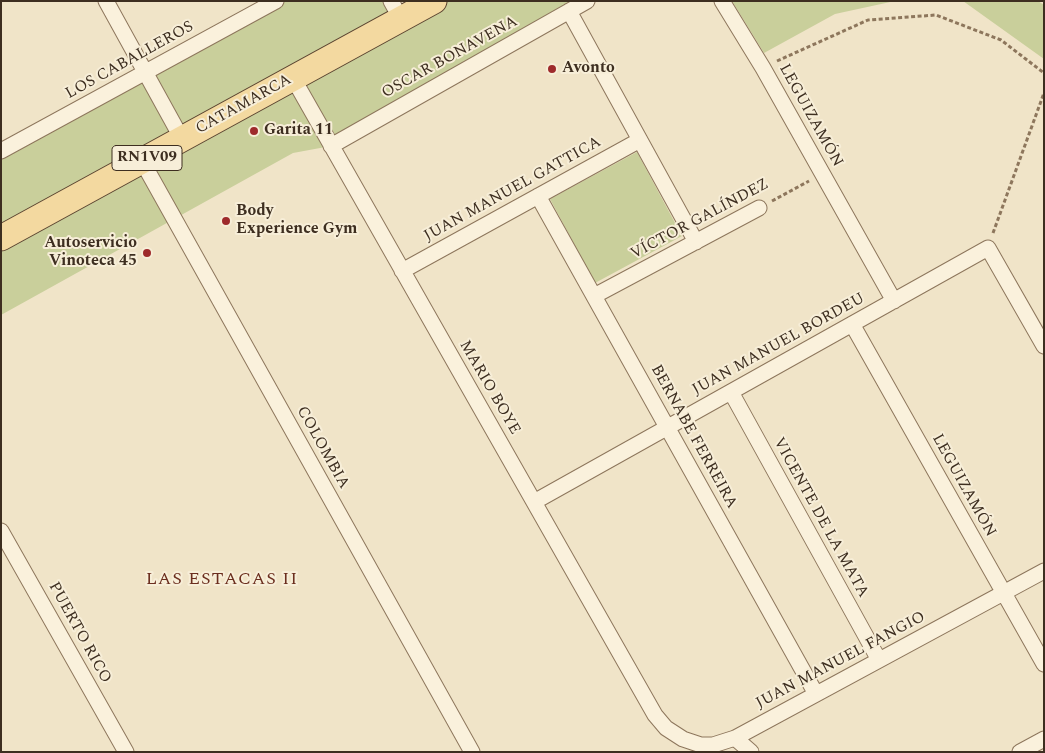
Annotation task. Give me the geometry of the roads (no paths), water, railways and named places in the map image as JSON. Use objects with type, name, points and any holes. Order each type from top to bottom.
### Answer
[{"type":"main road","name":"CATAMARCA","points":[[1,238],[293,78],[396,10],[434,1]]},
{"type":"street","points":[[106,1],[182,139]]},
{"type":"street","name":"LOS CABALLEROS","points":[[1,151],[276,1]]},
{"type":"street","name":"OSCAR BONAVENA","points":[[331,146],[587,1]]},
{"type":"street","name":"LEGUIZAMÓN","points":[[722,1],[894,301]]},
{"type":"street","points":[[569,11],[696,242]]},
{"type":"street","name":"MARIO BOYE","points":[[293,78],[655,715]]},
{"type":"street","name":"JUAN MANUEL GATTICA","points":[[402,271],[640,140]]},
{"type":"street","name":"COLOMBIA","points":[[142,161],[472,752]]},
{"type":"street","name":"BERNABE FERREIRA","points":[[538,196],[816,694]]},
{"type":"street","name":"VÍCTOR GALÍNDEZ","points":[[594,296],[760,208]]},
{"type":"street","name":"JUAN MANUEL BORDEU","points":[[534,502],[988,248],[1044,346]]},
{"type":"street","name":"LEGUIZAMÓN","points":[[852,324],[1044,664]]},
{"type":"street","name":"VICENTE DE LA MATA","points":[[731,392],[879,660]]},
{"type":"street","name":"PUERTO RICO","points":[[1,531],[126,752]]},
{"type":"street","name":"JUAN MANUEL FANGIO","points":[[655,715],[666,728],[683,739],[701,745],[713,745],[735,738],[1044,571]]},
{"type":"street","points":[[735,738],[751,752]]},
{"type":"street","points":[[1020,752],[1044,739]]},
{"type":"place","name":"Avonto","points":[[552,69]]},
{"type":"place","name":"Garita 11","points":[[254,131]]},
{"type":"place","name":"Body Experience Gym","points":[[226,221]]},
{"type":"place","name":"Autoservicio Vinoteca 45","points":[[147,253]]},
{"type":"district","name":"LAS ESTACAS II","points":[[222,580]]}]
